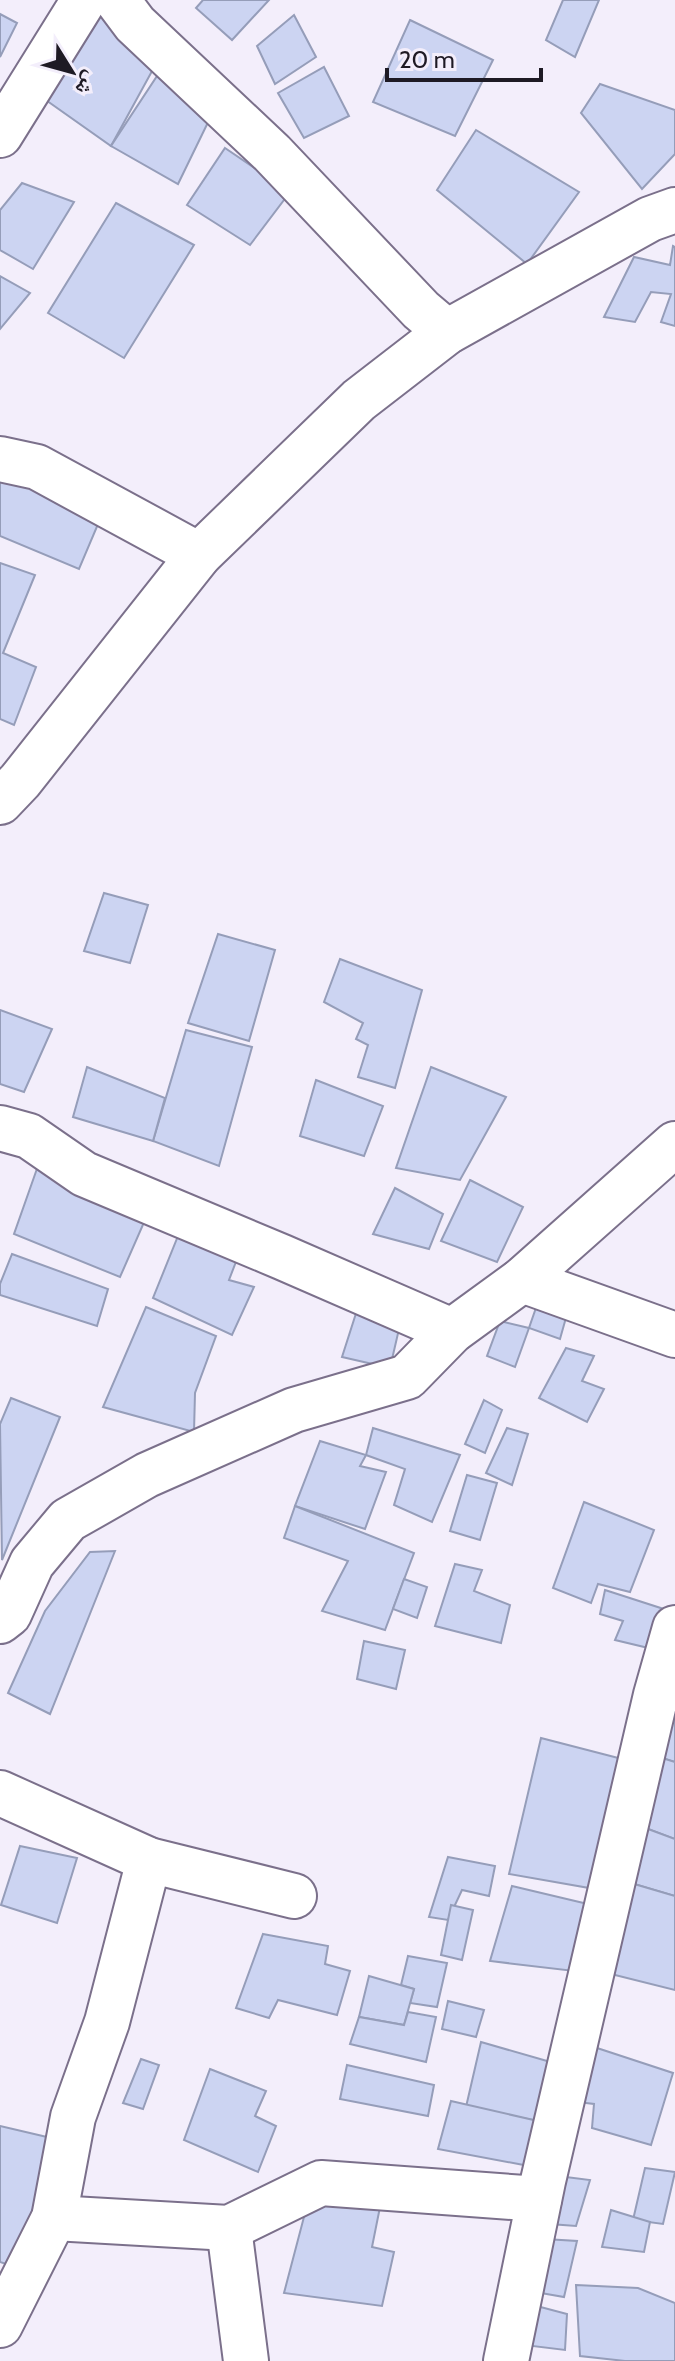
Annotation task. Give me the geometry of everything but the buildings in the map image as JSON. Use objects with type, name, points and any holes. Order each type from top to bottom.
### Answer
[{"type":"street","points":[[0,135],[84,0]]},
{"type":"street","points":[[117,0],[135,24],[272,153],[421,310],[447,332]]},
{"type":"street","points":[[0,802],[199,555],[359,400],[447,332],[650,219],[675,210]]},
{"type":"street","points":[[0,459],[37,467],[199,555]]},
{"type":"street","points":[[0,1128],[29,1136],[84,1174],[452,1331]]},
{"type":"street","points":[[0,1621],[9,1614],[32,1563],[68,1520],[147,1475],[294,1410],[407,1377],[452,1331],[522,1280],[675,1144]]},
{"type":"street","points":[[522,1280],[675,1335]]},
{"type":"street","points":[[506,2361],[539,2199],[656,1695],[675,1628]]},
{"type":"street","points":[[0,1793],[149,1860],[294,1896]]},
{"type":"street","points":[[0,2325],[54,2218],[73,2117],[107,2022],[149,1860]]},
{"type":"street","points":[[54,2218],[229,2228],[321,2183],[539,2199]]},
{"type":"street","points":[[229,2228],[246,2361]]}]
